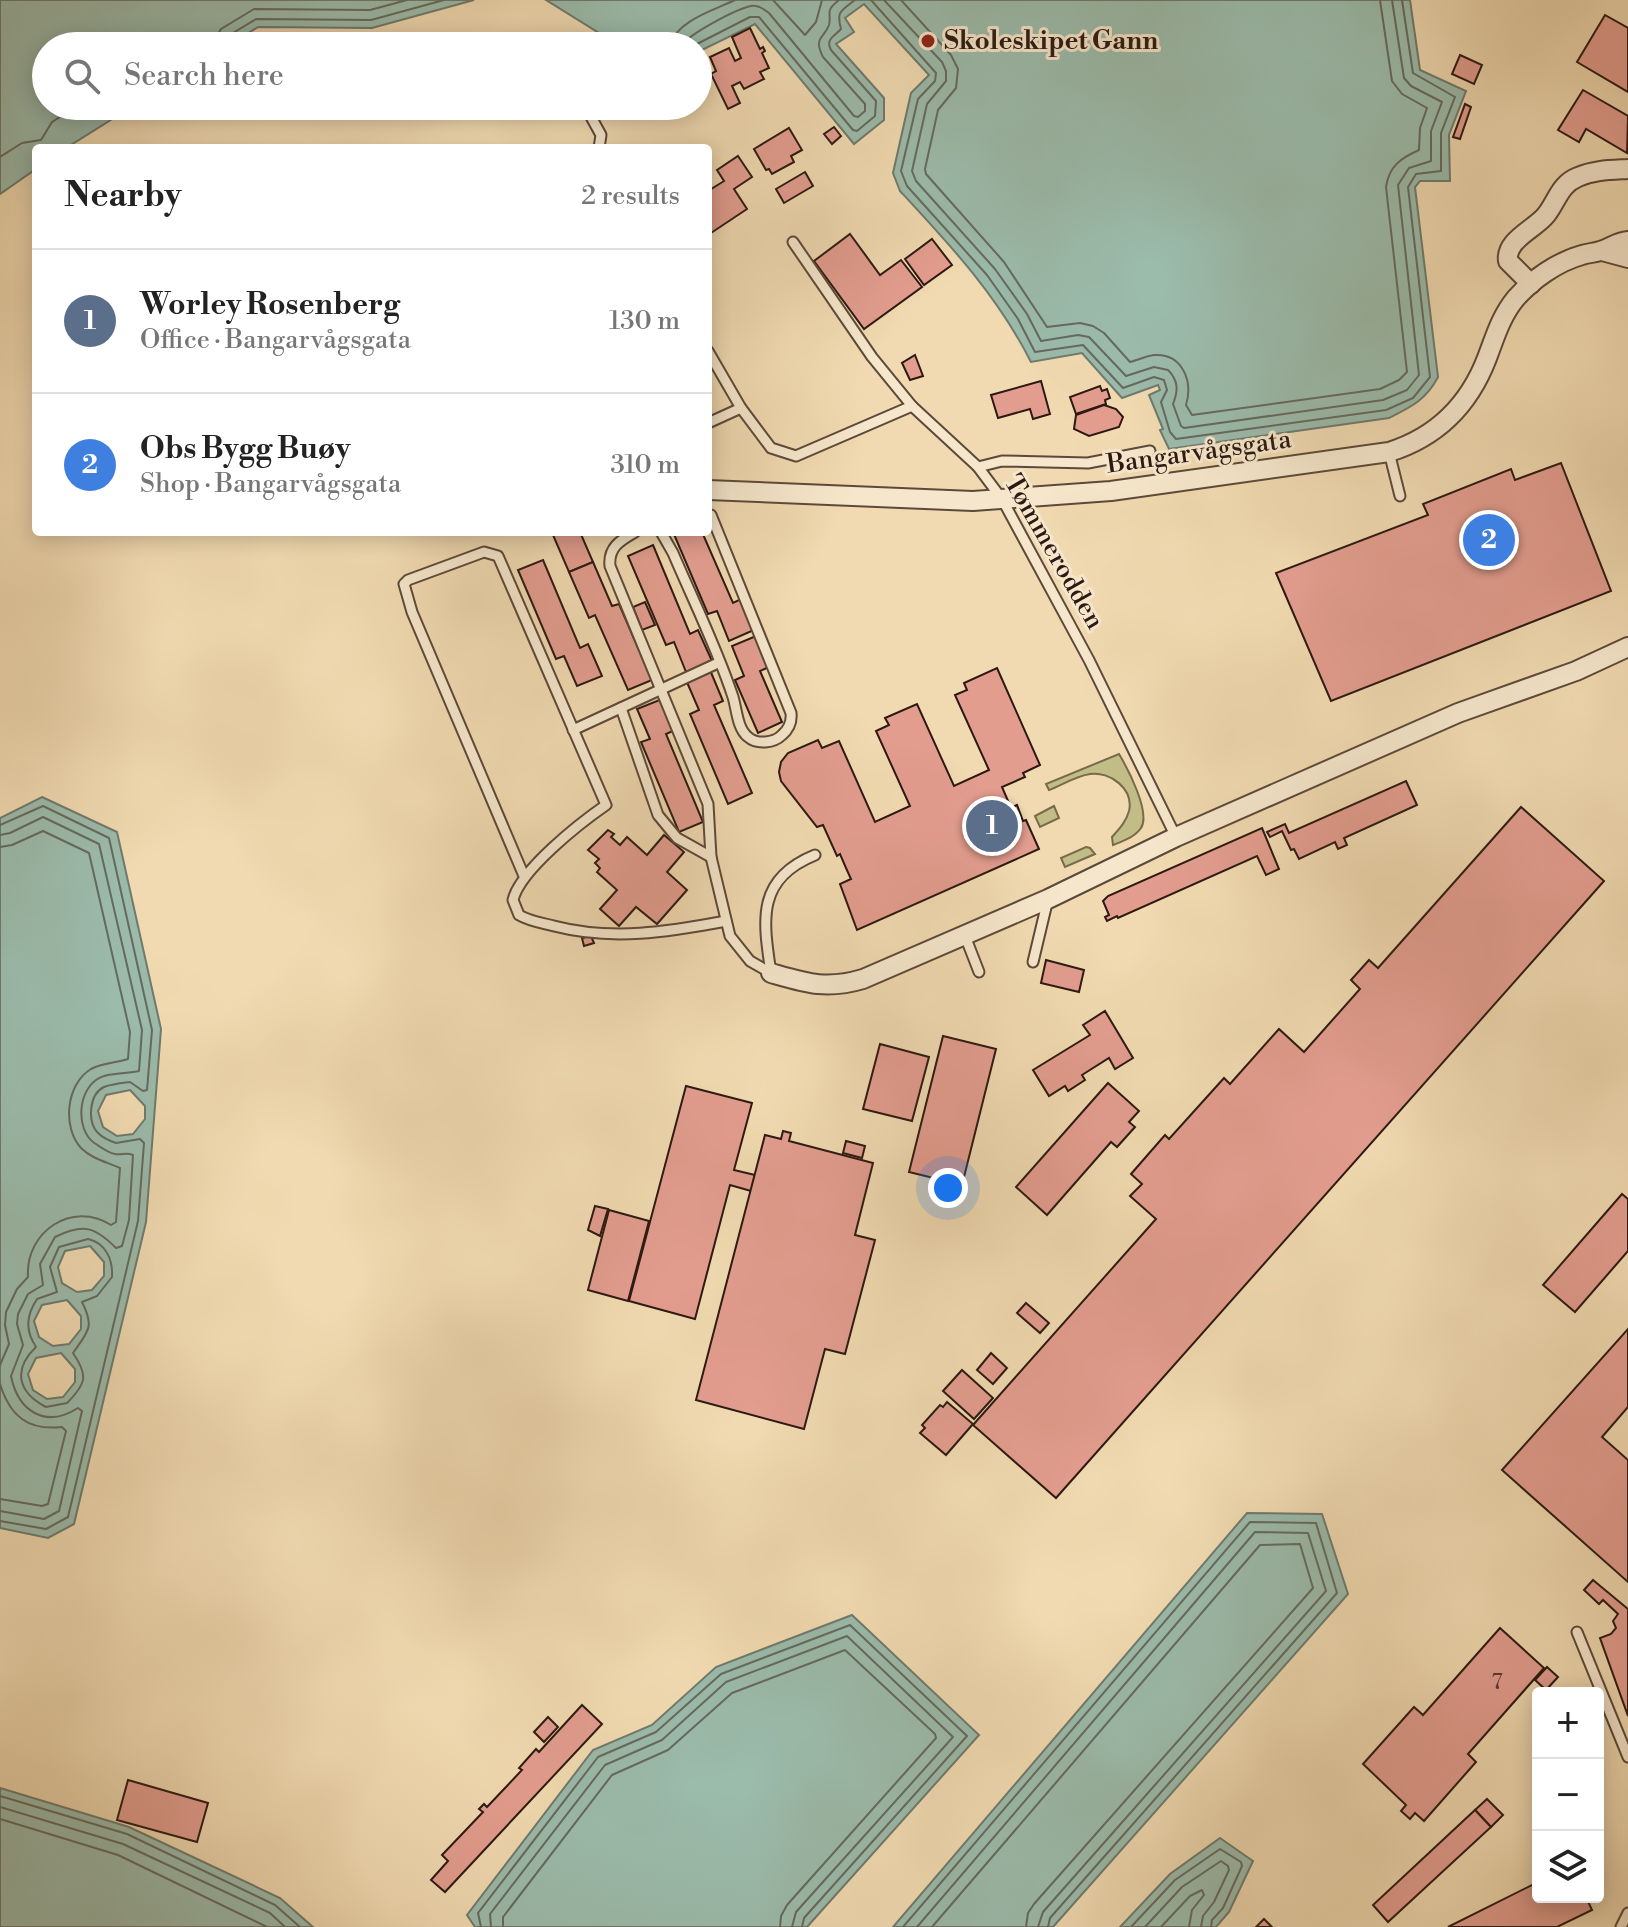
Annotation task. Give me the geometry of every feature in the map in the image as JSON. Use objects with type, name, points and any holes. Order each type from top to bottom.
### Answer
[{"type":"street","points":[[1531,284],[1508,261],[1507,253],[1511,247],[1539,223],[1563,187],[1575,177],[1599,170],[1628,169]]},
{"type":"street","name":"Bangarvågsgata","points":[[712,490],[956,502],[1111,491],[1389,452],[1421,439],[1454,414],[1473,388],[1505,313],[1531,284],[1581,255],[1602,251],[1615,242],[1628,241]]},
{"type":"street","points":[[1602,251],[1628,258]]},
{"type":"street","points":[[771,973],[813,985],[840,986],[907,962],[1176,837],[1458,713],[1576,671],[1628,647]]},
{"type":"lane","points":[[593,120],[601,135],[600,144]]},
{"type":"lane","name":"Tømmerodden","points":[[793,242],[872,357],[912,406],[978,467],[1002,499],[1089,660],[1176,837]]},
{"type":"lane","points":[[712,358],[741,408],[771,448],[796,456],[912,406]]},
{"type":"lane","points":[[712,421],[741,408]]},
{"type":"lane","points":[[978,467],[1002,461],[1088,463],[1150,451]]},
{"type":"lane","points":[[1389,452],[1400,496]]},
{"type":"lane","points":[[663,536],[718,663],[745,736],[761,743],[777,739],[790,726],[791,713],[712,517]]},
{"type":"lane","points":[[629,536],[616,544],[609,558],[610,566],[708,804],[711,857],[730,936],[744,955],[771,973]]},
{"type":"lane","points":[[524,876],[412,612],[404,584],[484,552],[498,556],[606,805],[564,837],[524,876],[513,900],[519,915],[567,929],[616,934],[657,934],[726,921]]},
{"type":"lane","points":[[573,730],[718,663]]},
{"type":"lane","points":[[621,708],[658,815],[677,838],[711,857]]},
{"type":"lane","points":[[771,973],[764,928],[765,908],[772,889],[783,873],[815,855]]},
{"type":"lane","points":[[1033,962],[1048,899]]},
{"type":"lane","points":[[965,936],[979,972]]},
{"type":"lane","points":[[1577,1632],[1628,1757]]},
{"type":"lane","points":[[1621,1927],[1628,1913]]},
{"type":"shaded area","points":[[1119,754],[1141,802],[1143,821],[1136,834],[1113,845],[1112,837],[1124,822],[1130,803],[1119,783],[1105,775],[1090,774],[1049,790],[1046,784]]},
{"type":"shaded area","points":[[1054,806],[1059,818],[1040,827],[1035,816]]},
{"type":"shaded area","points":[[1086,847],[1095,854],[1065,867],[1061,858]]},
{"type":"water","points":[[0,0],[474,0],[372,28],[258,27],[250,32],[32,32],[32,120],[111,120],[72,144],[32,144],[32,172],[0,194]]},
{"type":"water","points":[[546,0],[1410,0],[1420,70],[1466,91],[1449,135],[1450,181],[1420,181],[1415,187],[1438,377],[1423,397],[1389,418],[1169,449],[1149,395],[1160,390],[1158,385],[1122,398],[1082,353],[1031,362],[988,293],[900,191],[893,173],[911,93],[929,75],[864,4],[845,18],[854,32],[836,44],[884,98],[884,120],[854,144],[755,24],[712,45],[712,32],[597,32]]},
{"type":"water","points":[[42,797],[117,832],[161,1029],[146,1222],[74,1524],[48,1538],[0,1528],[0,818]],"holes":[[[130,1090],[145,1106],[145,1119],[133,1134],[117,1136],[103,1127],[98,1111],[106,1095]],[[90,1246],[104,1262],[104,1276],[92,1290],[77,1292],[62,1283],[58,1267],[65,1251]],[[67,1300],[81,1316],[81,1329],[69,1344],[53,1346],[39,1337],[34,1321],[42,1305]],[[61,1353],[75,1369],[75,1382],[63,1397],[47,1399],[33,1390],[28,1374],[36,1358]]]},
{"type":"water","points":[[1247,1513],[1322,1514],[1348,1594],[1053,1927],[893,1927]]},
{"type":"water","points":[[852,1615],[979,1735],[807,1927],[475,1927],[467,1915],[593,1750],[652,1725],[716,1667]]},
{"type":"water","points":[[0,1788],[129,1827],[280,1898],[313,1927],[0,1927]]},
{"type":"water","points":[[1220,1838],[1253,1861],[1229,1912],[1216,1927],[1120,1927],[1170,1874]]},
{"type":"building","points":[[1605,15],[1628,28],[1628,92],[1577,62]]},
{"type":"building","points":[[750,28],[760,49],[763,47],[765,51],[762,53],[769,68],[760,72],[764,79],[744,89],[740,82],[732,86],[740,103],[728,109],[712,76],[716,71],[712,56],[729,48],[735,61],[741,58],[732,37]]},
{"type":"building","points":[[1460,55],[1482,65],[1474,84],[1452,74]]},
{"type":"building","points":[[1583,90],[1628,116],[1627,153],[1586,129],[1579,142],[1558,130]]},
{"type":"building","points":[[1465,104],[1471,107],[1460,139],[1453,137]]},
{"type":"building","points":[[834,127],[841,136],[832,144],[824,134]]},
{"type":"building","points":[[789,128],[802,150],[791,156],[794,162],[772,174],[769,169],[766,170],[754,149]]},
{"type":"building","points":[[738,156],[752,177],[734,189],[747,209],[712,232],[712,188],[724,181],[717,170]]},
{"type":"building","points":[[805,172],[813,186],[784,203],[776,189]]},
{"type":"building","points":[[850,234],[880,275],[901,260],[922,287],[864,329],[814,261]]},
{"type":"building","points":[[932,239],[952,265],[924,285],[905,259]]},
{"type":"building","points":[[915,355],[923,376],[910,380],[902,363]]},
{"type":"building","points":[[1041,381],[1050,414],[1033,419],[1030,409],[998,418],[991,395]]},
{"type":"building","points":[[1100,386],[1102,391],[1107,389],[1110,398],[1105,400],[1106,404],[1076,414],[1070,397]]},
{"type":"building","points":[[1104,405],[1116,409],[1123,417],[1119,427],[1089,436],[1074,429],[1076,415]]},
{"type":"building","points":[[1561,463],[1611,591],[1331,701],[1276,573],[1428,515],[1423,504],[1511,469],[1515,480]]},
{"type":"building","points":[[553,536],[582,536],[593,562],[569,572]]},
{"type":"building","points":[[675,536],[704,536],[733,603],[741,599],[754,630],[729,641],[717,611],[708,614]]},
{"type":"building","points":[[653,545],[690,634],[698,630],[712,661],[686,672],[674,642],[666,645],[628,556]]},
{"type":"building","points":[[543,560],[580,648],[588,644],[602,676],[577,686],[564,656],[556,659],[518,570]]},
{"type":"building","points":[[593,562],[612,606],[619,604],[652,680],[628,690],[595,615],[589,618],[569,572]]},
{"type":"building","points":[[645,602],[655,625],[642,630],[633,607]]},
{"type":"building","points":[[756,636],[769,667],[760,671],[782,722],[758,733],[735,680],[744,676],[732,646]]},
{"type":"building","points":[[997,668],[1040,765],[1023,773],[1025,777],[1002,787],[1011,808],[1017,805],[1023,821],[1026,820],[1039,849],[857,930],[840,884],[851,879],[840,854],[837,856],[823,825],[817,827],[781,781],[781,762],[788,753],[818,740],[822,748],[839,741],[875,822],[910,806],[876,731],[889,725],[885,718],[917,704],[954,786],[989,770],[955,695],[967,690],[964,683]]},
{"type":"building","points":[[710,670],[723,701],[714,705],[752,793],[728,804],[690,714],[699,710],[686,680]]},
{"type":"building","points":[[662,699],[675,730],[666,734],[703,822],[679,832],[641,742],[650,739],[637,709]]},
{"type":"building","points":[[1406,781],[1417,805],[1344,838],[1347,845],[1338,849],[1335,842],[1299,859],[1282,831],[1270,837],[1267,832],[1285,824],[1289,833]]},
{"type":"building","points":[[1521,807],[1604,881],[1056,1498],[973,1425],[1156,1219],[1130,1196],[1142,1184],[1131,1174],[1165,1135],[1169,1139],[1224,1078],[1230,1084],[1279,1029],[1304,1052],[1360,989],[1351,980],[1369,960],[1378,968]]},
{"type":"building","points":[[1262,828],[1279,869],[1266,875],[1257,856],[1107,921],[1105,917],[1109,915],[1103,901],[1108,896]]},
{"type":"building","points":[[608,830],[620,845],[627,837],[647,855],[664,835],[684,852],[667,872],[687,890],[657,924],[636,907],[619,926],[600,909],[617,890],[597,872],[600,868],[595,863],[599,859],[588,850]]},
{"type":"building","points":[[591,936],[594,943],[584,946],[582,938]]},
{"type":"building","points":[[1046,960],[1084,970],[1079,992],[1041,983]]},
{"type":"building","points":[[1105,1011],[1133,1058],[1115,1069],[1109,1058],[1082,1075],[1085,1080],[1068,1091],[1065,1086],[1049,1096],[1033,1070],[1090,1035],[1083,1025]]},
{"type":"building","points":[[943,1036],[996,1049],[962,1185],[909,1172]]},
{"type":"building","points":[[880,1044],[929,1057],[912,1121],[863,1109]]},
{"type":"building","points":[[1108,1083],[1139,1111],[1129,1122],[1135,1127],[1117,1147],[1111,1142],[1047,1215],[1016,1187]]},
{"type":"building","points":[[686,1086],[752,1103],[734,1170],[755,1175],[751,1191],[730,1185],[695,1319],[629,1301]]},
{"type":"building","points":[[783,1131],[791,1133],[789,1141],[873,1163],[855,1235],[875,1240],[845,1354],[825,1349],[804,1429],[696,1400],[765,1135],[781,1139]]},
{"type":"building","points":[[846,1141],[865,1146],[862,1158],[843,1153]]},
{"type":"building","points":[[1622,1194],[1628,1199],[1628,1251],[1575,1312],[1543,1285]]},
{"type":"building","points":[[595,1206],[608,1209],[600,1236],[588,1230]]},
{"type":"building","points":[[609,1210],[649,1221],[628,1301],[588,1290]]},
{"type":"building","points":[[1026,1303],[1049,1323],[1040,1333],[1017,1313]]},
{"type":"building","points":[[1628,1329],[1628,1407],[1602,1437],[1628,1460],[1628,1582],[1502,1470]]},
{"type":"building","points":[[991,1353],[1007,1368],[993,1384],[977,1370]]},
{"type":"building","points":[[962,1370],[993,1398],[974,1419],[943,1391]]},
{"type":"building","points":[[947,1402],[973,1424],[946,1455],[920,1433],[925,1428],[922,1425],[940,1405],[943,1407]]},
{"type":"building","points":[[1593,1580],[1628,1609],[1628,1716],[1600,1638],[1611,1634],[1616,1628],[1613,1621],[1618,1614],[1603,1600],[1599,1604],[1584,1590]]},
{"type":"building","points":[[1500,1628],[1544,1668],[1468,1754],[1476,1762],[1424,1821],[1415,1813],[1410,1819],[1401,1811],[1406,1805],[1363,1764],[1414,1707],[1423,1715]]},
{"type":"building","points":[[1547,1667],[1558,1677],[1549,1687],[1543,1687],[1535,1680]]},
{"type":"building","points":[[582,1705],[602,1724],[445,1892],[431,1880],[448,1861],[442,1855],[483,1812],[479,1809],[484,1804],[487,1807],[522,1770],[519,1768],[536,1749],[539,1752]]},
{"type":"building","points":[[548,1717],[558,1727],[544,1742],[534,1732]]},
{"type":"building","points":[[128,1780],[208,1803],[197,1842],[117,1820]]},
{"type":"building","points":[[1487,1799],[1503,1815],[1491,1827],[1475,1810]]},
{"type":"building","points":[[1475,1810],[1491,1827],[1388,1922],[1373,1905]]},
{"type":"building","points":[[1532,1885],[1532,1903],[1589,1903],[1592,1910],[1557,1927],[1448,1927]]},
{"type":"building","points":[[1264,1919],[1272,1927],[1256,1927]]},
{"type":"place","name":"Skoleskipet Gann","points":[[928,41]]},
{"type":"place","name":"Obs Bygg Buøy","points":[[1489,540]]},
{"type":"place","name":"Worley Rosenberg","points":[[992,826]]}]
